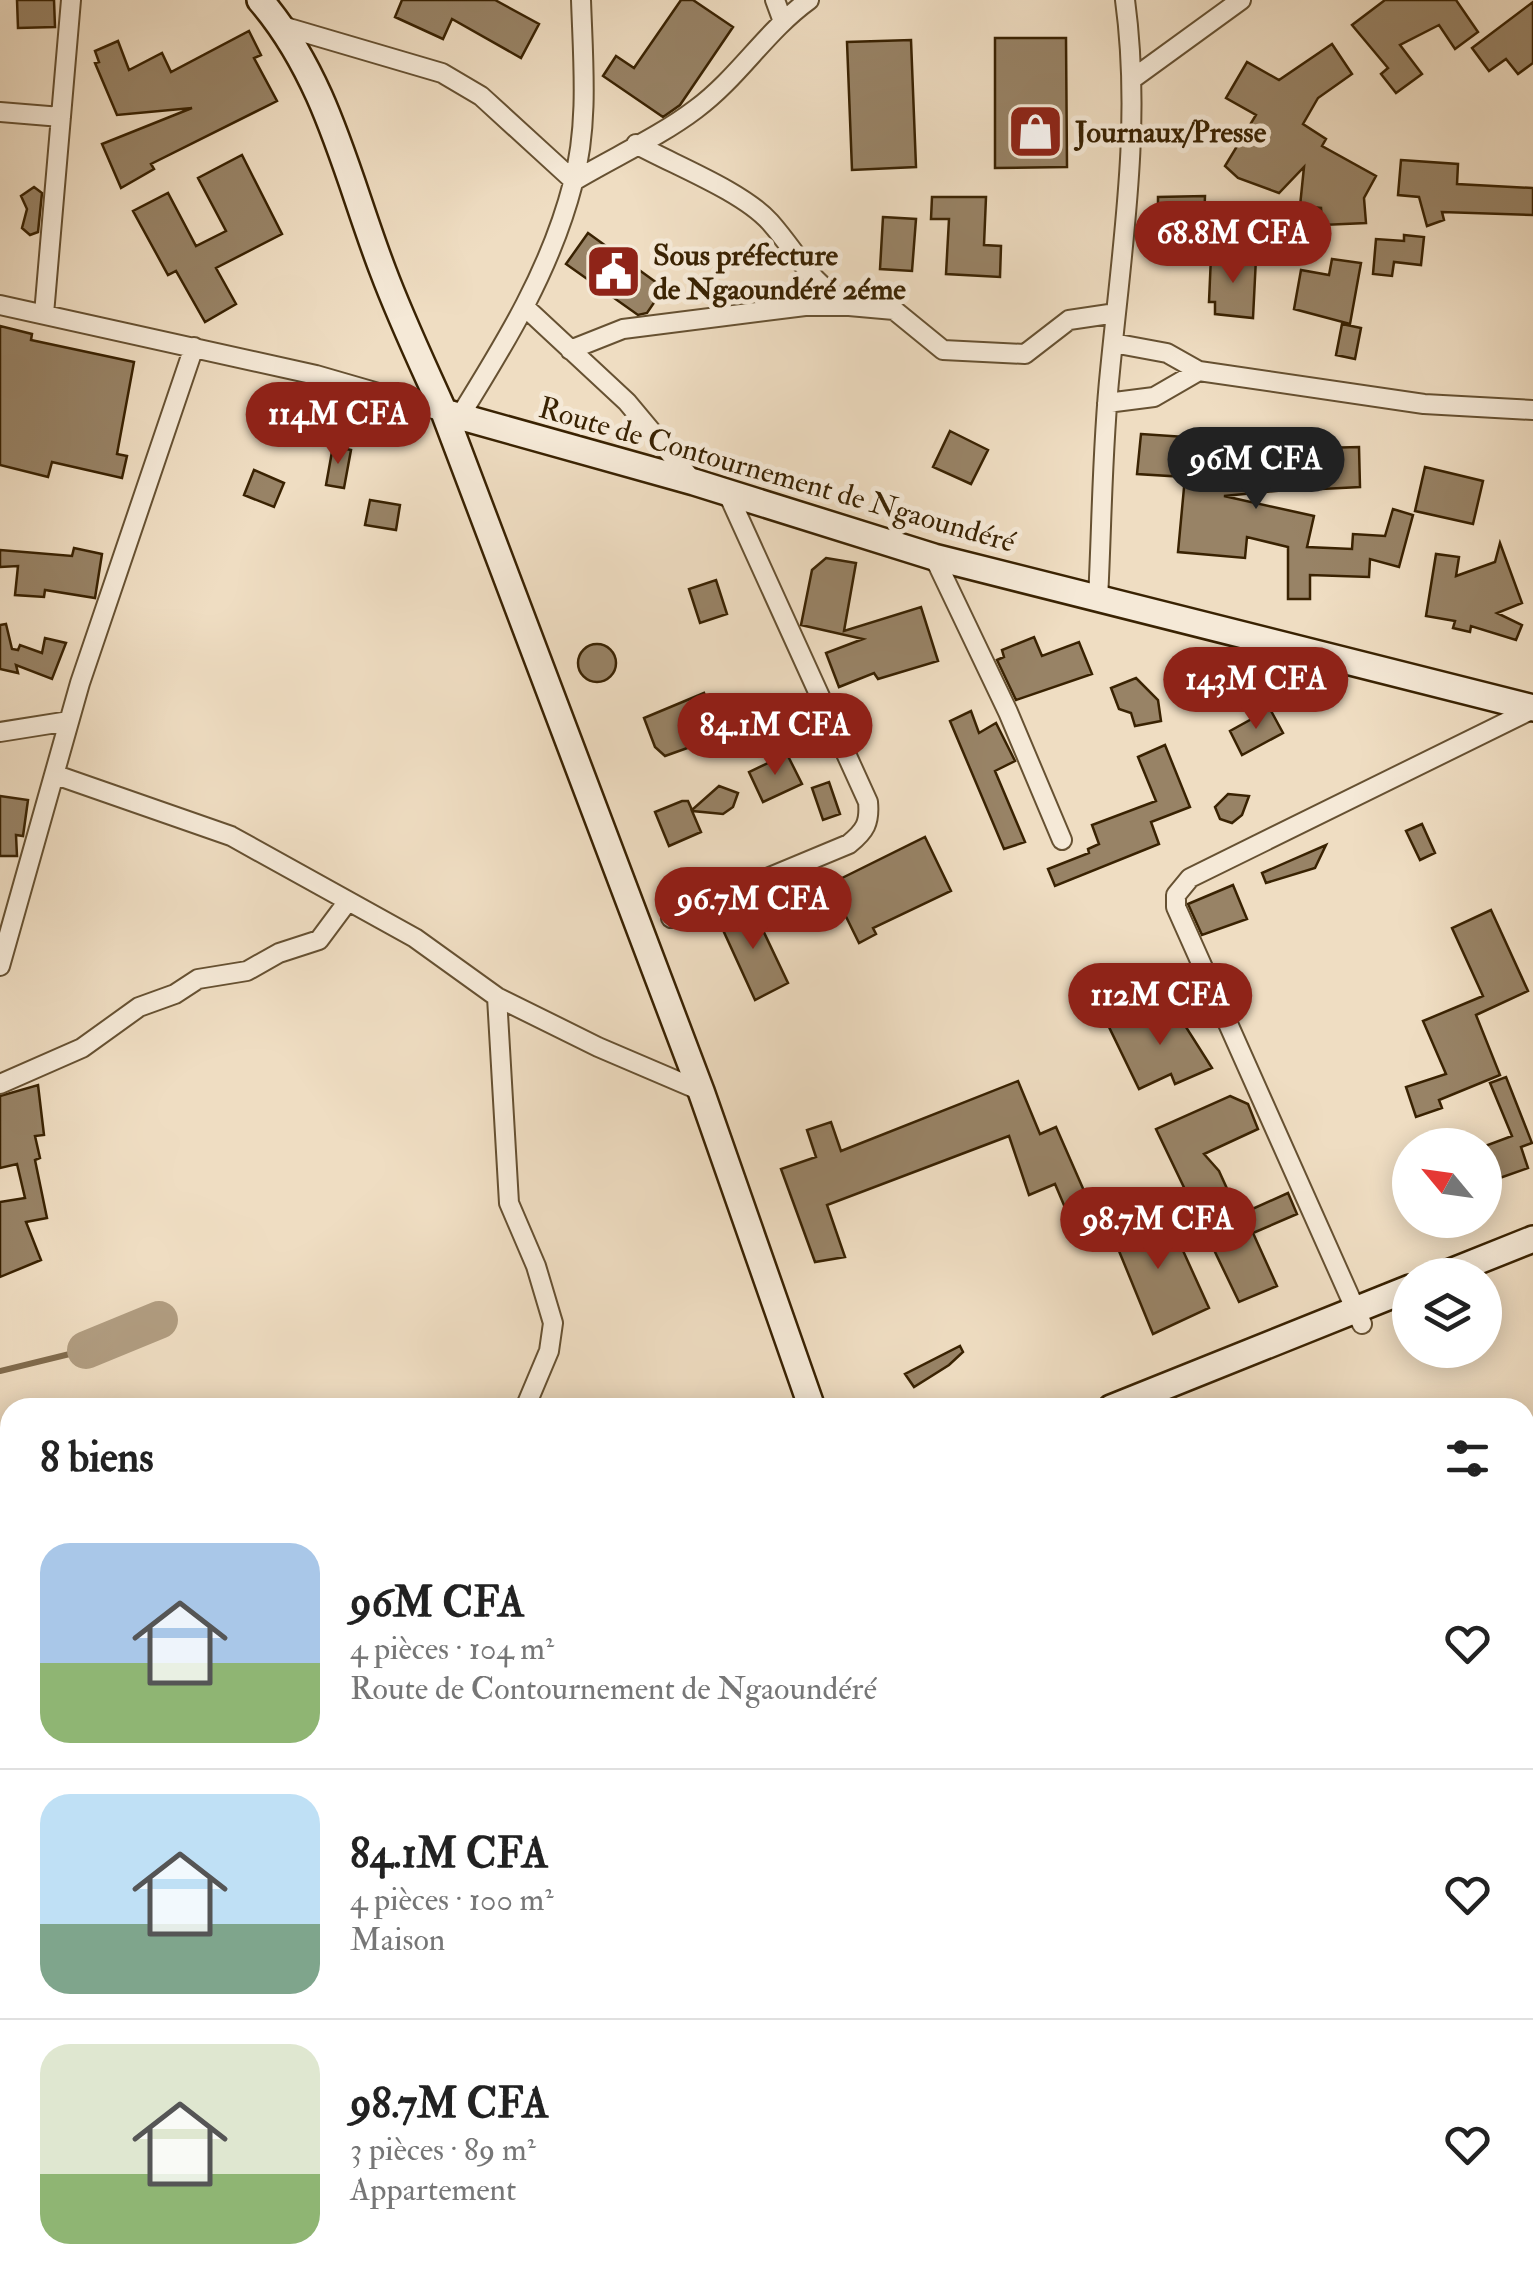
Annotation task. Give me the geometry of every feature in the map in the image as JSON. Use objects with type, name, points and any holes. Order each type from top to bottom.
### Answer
[{"type":"street","points":[[44,314],[71,0]]},
{"type":"street","points":[[260,0],[282,26],[326,105],[383,272],[452,414],[701,1090],[809,1398]]},
{"type":"street","points":[[452,414],[527,309],[574,181],[584,97],[582,0]]},
{"type":"street","points":[[776,0],[782,20]]},
{"type":"street","points":[[574,181],[695,110],[732,78],[782,20],[809,0]]},
{"type":"street","points":[[1098,599],[1107,403],[1135,77],[1125,0]]},
{"type":"street","points":[[1135,77],[1240,0]]},
{"type":"street","points":[[282,26],[397,56],[442,73],[481,96],[574,181]]},
{"type":"street","points":[[0,112],[62,117]]},
{"type":"street","points":[[636,144],[753,207],[770,222],[808,276],[848,306]]},
{"type":"street","points":[[0,306],[316,375],[452,414]]},
{"type":"street","points":[[570,350],[622,329],[805,306],[848,306],[894,310],[942,350],[1025,354],[1069,320],[1116,313]]},
{"type":"street","points":[[527,309],[627,402],[694,482]]},
{"type":"street","points":[[1113,343],[1167,353],[1199,371],[1424,404],[1533,410]]},
{"type":"street","points":[[0,966],[69,721],[194,347]]},
{"type":"street","points":[[1107,403],[1154,398],[1199,371]]},
{"type":"street","name":"Route de Contournement de Ngaoundéré","points":[[452,414],[694,482],[934,556],[1533,708]]},
{"type":"street","points":[[671,918],[848,844],[864,832],[869,817],[868,802],[728,494]]},
{"type":"street","points":[[934,556],[1008,712],[1062,840]]},
{"type":"street","points":[[1359,1317],[1176,907],[1176,895],[1190,878],[1533,708]]},
{"type":"street","points":[[0,732],[69,721]]},
{"type":"street","points":[[56,775],[205,824],[414,938],[497,997],[598,1047],[701,1090]]},
{"type":"street","points":[[0,1084],[82,1048],[139,1007],[176,994],[198,978],[247,971],[279,953],[319,940],[348,901]]},
{"type":"street","points":[[497,997],[509,1203],[536,1266],[553,1323],[550,1351],[529,1398]]},
{"type":"street","points":[[1486,1258],[1533,1239]]},
{"type":"street","points":[[1502,1269],[1533,1257]]},
{"type":"street","points":[[1178,1398],[1359,1317],[1392,1298]]},
{"type":"street","points":[[1138,1398],[1359,1317],[1392,1309]]},
{"type":"building","points":[[17,0],[54,0],[55,27],[18,28]]},
{"type":"building","points":[[402,0],[495,0],[539,24],[521,58],[452,19],[443,39],[395,17]]},
{"type":"building","points":[[681,0],[693,0],[733,27],[680,105],[663,117],[603,76],[616,56],[634,68]]},
{"type":"building","points":[[1385,0],[1456,0],[1478,32],[1455,49],[1439,25],[1400,45],[1422,74],[1396,93],[1381,74],[1388,68],[1352,25]]},
{"type":"building","points":[[1533,2],[1533,63],[1518,74],[1506,59],[1489,71],[1472,48]]},
{"type":"building","points":[[249,31],[261,55],[254,58],[277,101],[151,164],[154,169],[121,188],[102,144],[192,108],[117,115],[95,63],[99,62],[95,51],[118,41],[129,70],[162,53],[171,72]]},
{"type":"building","points":[[995,38],[1066,38],[1067,167],[995,168]]},
{"type":"building","points":[[911,40],[916,167],[852,170],[847,42]]},
{"type":"building","points":[[1332,44],[1352,74],[1318,98],[1303,124],[1326,139],[1322,146],[1376,176],[1364,198],[1366,223],[1322,225],[1321,208],[1300,206],[1304,167],[1279,193],[1238,178],[1225,166],[1256,115],[1226,98],[1247,62],[1279,80]]},
{"type":"building","points":[[242,155],[282,234],[216,268],[236,304],[205,322],[176,271],[168,275],[133,211],[168,193],[196,246],[226,231],[198,178]]},
{"type":"building","points":[[1401,160],[1458,164],[1457,184],[1533,188],[1533,215],[1442,212],[1444,220],[1427,226],[1419,197],[1398,195]]},
{"type":"building","points":[[34,187],[42,193],[38,232],[30,235],[22,228],[27,209],[21,196]]},
{"type":"building","points":[[1205,196],[1204,222],[1158,220],[1158,197]]},
{"type":"building","points":[[932,197],[986,197],[984,245],[1001,246],[1000,277],[946,274],[949,219],[931,219]]},
{"type":"building","points":[[883,217],[916,219],[912,271],[880,269]]},
{"type":"building","points":[[588,233],[664,288],[647,313],[638,315],[566,264]]},
{"type":"building","points":[[1404,235],[1424,237],[1421,265],[1394,262],[1392,276],[1373,274],[1376,239],[1404,241]]},
{"type":"building","points":[[1211,256],[1256,258],[1253,318],[1215,314],[1215,302],[1209,302]]},
{"type":"building","points":[[1332,259],[1361,263],[1350,324],[1294,309],[1301,270],[1329,275]]},
{"type":"building","points":[[1342,324],[1361,328],[1355,359],[1336,355]]},
{"type":"building","points":[[0,326],[32,334],[31,340],[134,362],[117,454],[127,456],[122,478],[52,462],[48,477],[0,465]]},
{"type":"building","points":[[950,431],[988,450],[971,484],[933,467]]},
{"type":"building","points":[[1141,434],[1246,441],[1224,481],[1266,476],[1270,452],[1292,456],[1286,490],[1224,496],[1314,516],[1307,547],[1352,549],[1353,534],[1385,536],[1393,509],[1413,515],[1399,567],[1370,559],[1369,577],[1310,575],[1310,599],[1288,599],[1288,547],[1247,537],[1245,558],[1178,552],[1185,477],[1137,474]]},
{"type":"building","points":[[333,446],[351,450],[344,488],[326,485]]},
{"type":"building","points":[[1359,447],[1360,487],[1322,489],[1321,448]]},
{"type":"building","points":[[1425,467],[1483,481],[1473,524],[1415,511]]},
{"type":"building","points":[[254,470],[284,483],[274,507],[244,495]]},
{"type":"building","points":[[370,500],[400,505],[396,530],[365,525]]},
{"type":"building","points":[[1500,543],[1522,603],[1497,613],[1522,625],[1516,640],[1471,626],[1470,632],[1453,628],[1455,621],[1426,616],[1436,554],[1459,557],[1456,576],[1495,562]]},
{"type":"building","points":[[74,548],[102,554],[95,598],[45,590],[44,597],[15,595],[18,566],[0,567],[0,550],[72,556]]},
{"type":"building","points":[[826,558],[856,563],[844,631],[921,607],[938,661],[878,679],[874,673],[839,687],[826,653],[863,639],[801,625],[812,570]]},
{"type":"building","points":[[716,580],[727,614],[700,623],[689,589]]},
{"type":"building","points":[[6,624],[12,649],[18,650],[20,645],[42,653],[45,638],[66,643],[52,679],[16,665],[18,673],[0,669],[0,625]]},
{"type":"building","points":[[1034,637],[1042,656],[1079,642],[1092,674],[1016,700],[997,660],[1004,657],[1002,650]]},
{"type":"building","points":[[597,644],[610,650],[616,663],[610,676],[597,682],[584,676],[578,663],[584,650]]},
{"type":"building","points":[[1136,678],[1158,700],[1161,721],[1135,726],[1131,713],[1119,709],[1111,688]]},
{"type":"building","points":[[704,693],[721,736],[665,756],[655,747],[644,718]]},
{"type":"building","points":[[1270,709],[1283,733],[1242,755],[1230,731]]},
{"type":"building","points":[[971,711],[979,733],[996,723],[1015,761],[995,771],[1025,842],[1004,849],[950,721]]},
{"type":"building","points":[[1165,745],[1190,807],[1151,822],[1159,844],[1055,886],[1048,869],[1089,853],[1088,849],[1099,844],[1092,825],[1156,801],[1138,757]]},
{"type":"building","points":[[787,754],[802,784],[763,802],[749,772]]},
{"type":"building","points":[[829,782],[840,814],[823,820],[812,788]]},
{"type":"building","points":[[719,786],[738,793],[733,807],[723,814],[692,811],[701,832],[669,846],[655,812],[682,801],[688,801],[692,810]]},
{"type":"building","points":[[1228,794],[1249,796],[1242,815],[1232,823],[1220,819],[1215,807]]},
{"type":"building","points":[[0,796],[28,800],[23,836],[16,835],[17,856],[0,856]]},
{"type":"building","points":[[1422,824],[1435,853],[1420,860],[1406,831]]},
{"type":"building","points":[[925,837],[951,891],[873,928],[876,934],[859,943],[830,884]]},
{"type":"building","points":[[1326,845],[1315,868],[1266,883],[1262,873]]},
{"type":"building","points":[[1233,885],[1247,919],[1202,935],[1188,904]]},
{"type":"building","points":[[750,903],[788,983],[755,1000],[718,919]]},
{"type":"building","points":[[1491,910],[1528,991],[1476,1015],[1500,1075],[1439,1100],[1442,1108],[1416,1117],[1406,1087],[1446,1074],[1423,1021],[1483,996],[1452,928]]},
{"type":"building","points":[[1186,1004],[1191,1017],[1184,1024],[1212,1068],[1175,1084],[1171,1074],[1139,1089],[1109,1027],[1136,1015],[1139,1023]]},
{"type":"building","points":[[1506,1077],[1532,1143],[1521,1147],[1528,1168],[1502,1177],[1502,1140],[1512,1136],[1490,1083]]},
{"type":"building","points":[[1018,1081],[1040,1134],[1056,1127],[1092,1209],[1069,1217],[1055,1184],[1029,1195],[1009,1136],[827,1205],[845,1257],[815,1262],[781,1169],[816,1157],[807,1130],[831,1122],[841,1151]]},
{"type":"building","points":[[38,1085],[44,1135],[35,1136],[40,1158],[35,1160],[47,1218],[26,1222],[41,1260],[0,1277],[0,1202],[25,1198],[17,1164],[0,1168],[0,1096]]},
{"type":"building","points":[[1230,1096],[1248,1104],[1258,1129],[1204,1154],[1219,1171],[1239,1215],[1288,1193],[1297,1214],[1253,1233],[1277,1286],[1239,1302],[1156,1129]]},
{"type":"building","points":[[1152,1209],[1174,1246],[1180,1244],[1209,1308],[1153,1334],[1110,1229]]},
{"type":"building","points":[[960,1346],[963,1352],[949,1365],[914,1387],[905,1374]]},
{"type":"waterway","points":[[86,1350],[159,1320]]},
{"type":"waterway","points":[[0,1371],[86,1350]]},
{"type":"place","name":"Journaux/Presse","points":[[1036,132]]},
{"type":"place","name":"Sous préfecture de Ngaoundéré 2éme","points":[[614,272]]}]
